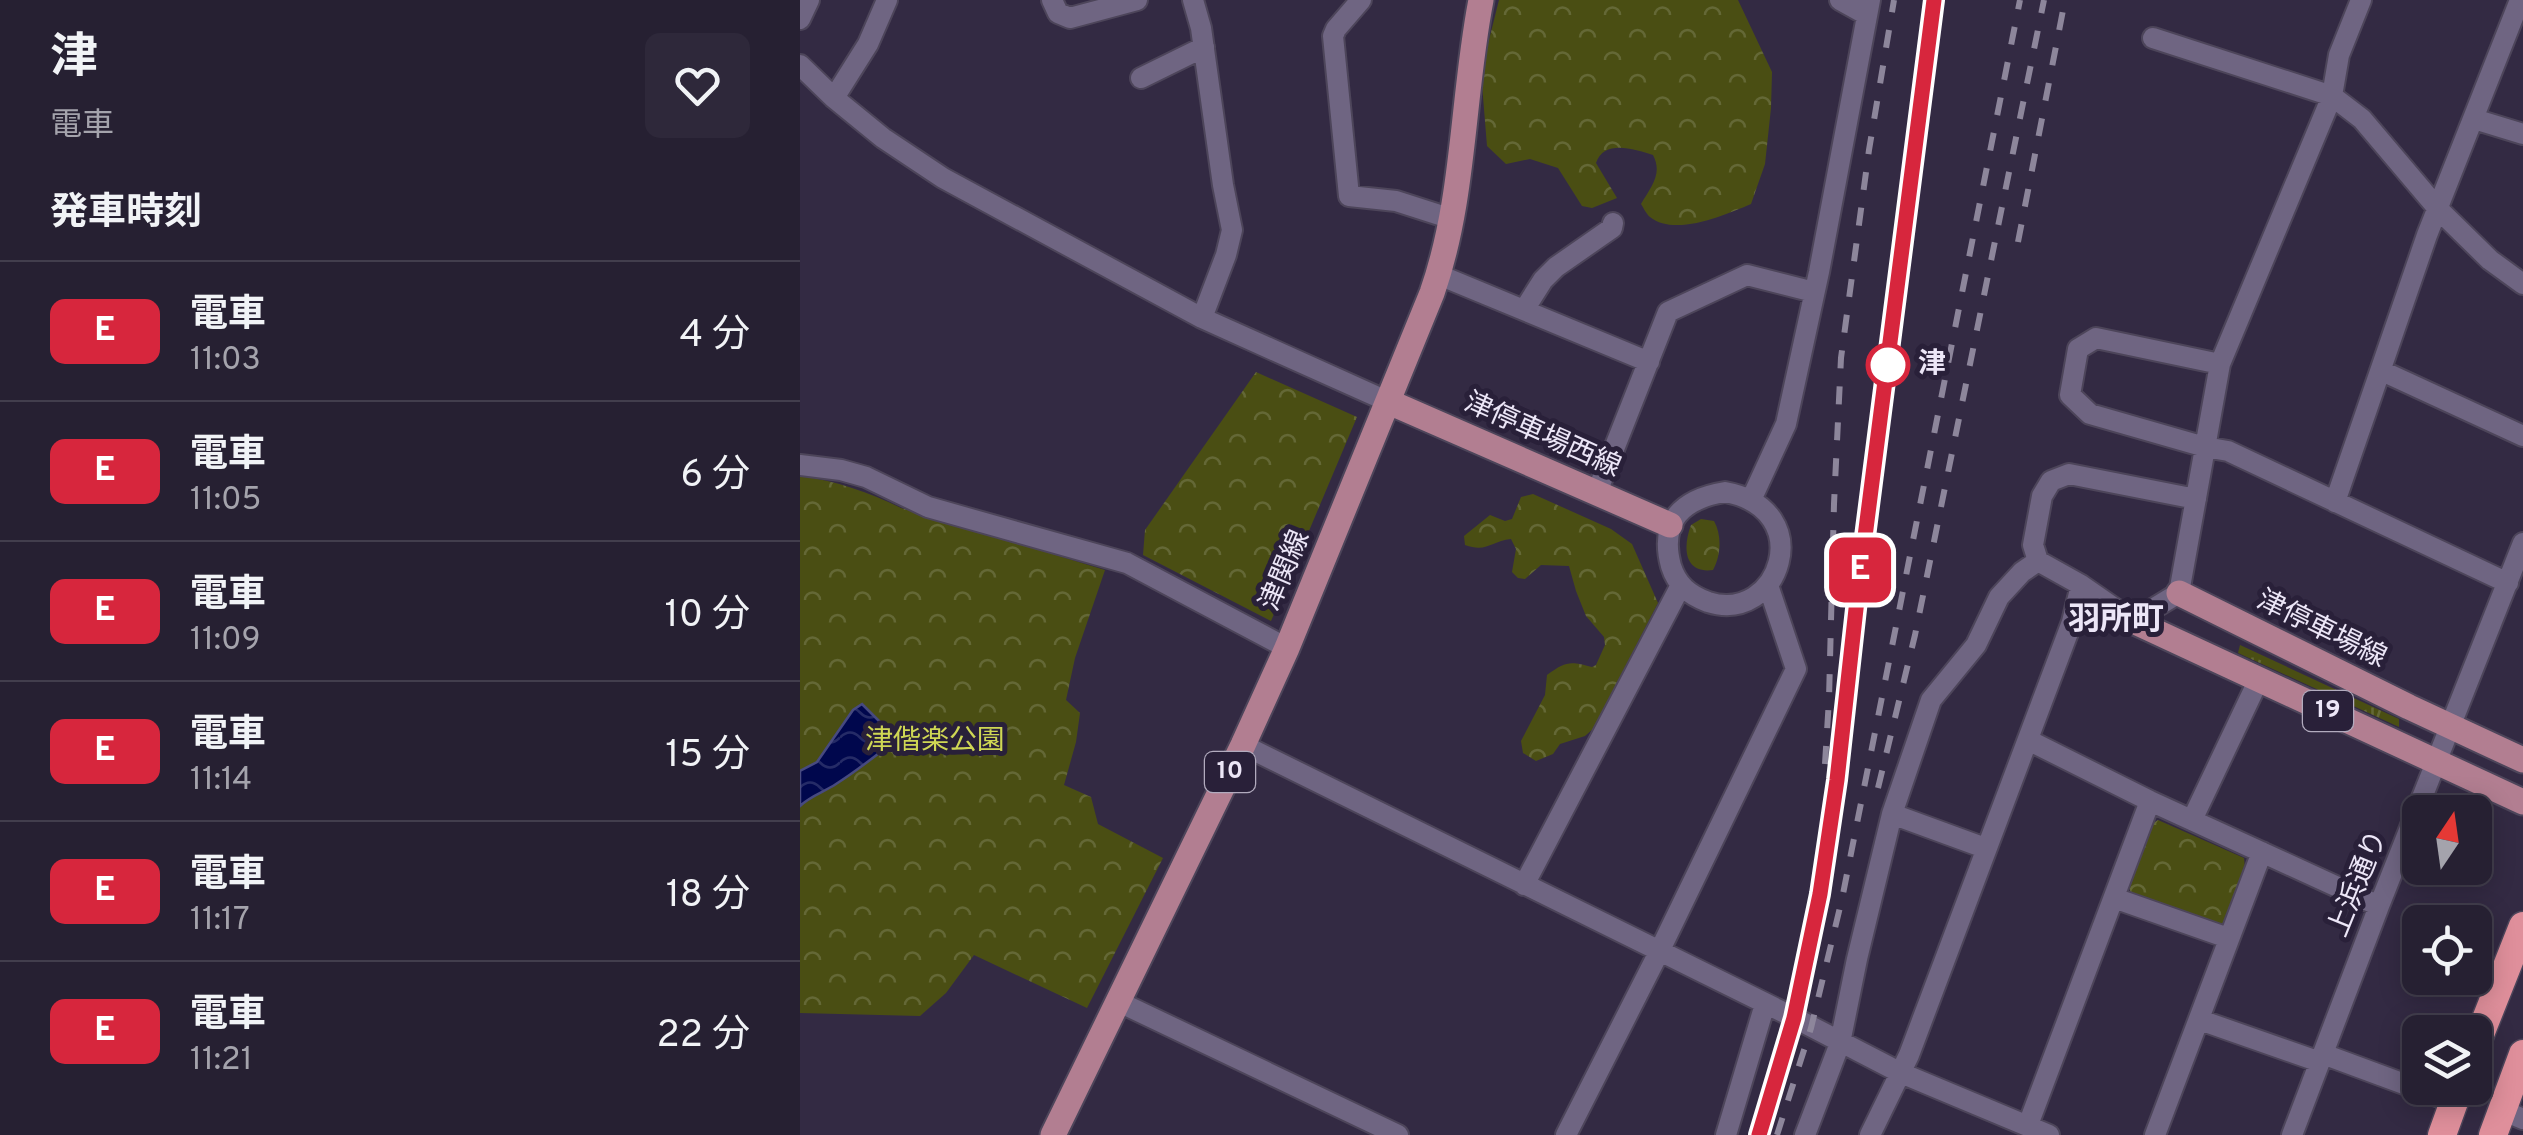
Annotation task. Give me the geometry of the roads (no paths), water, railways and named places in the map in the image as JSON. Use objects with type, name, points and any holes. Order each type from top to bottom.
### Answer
[{"type":"highway","points":[[2488,1015],[2523,926]]},
{"type":"highway","points":[[2506,1122],[2523,1054]]},
{"type":"highway","points":[[2442,1135],[2452,1105]]},
{"type":"main road","name":"津関線","points":[[1053,1135],[1243,745],[1439,275],[1452,218],[1480,0]]},
{"type":"main road","name":"津停車場西線","points":[[1389,402],[1670,525]]},
{"type":"main road","name":"津停車場線","points":[[2179,594],[2523,760]]},
{"type":"main road","name":"19","points":[[2133,620],[2523,802]]},
{"type":"street","points":[[800,20],[808,0]]},
{"type":"street","points":[[834,98],[868,44],[887,0]]},
{"type":"street","points":[[1052,0],[1058,13],[1070,18],[1137,0]]},
{"type":"street","points":[[1193,0],[1232,230],[1202,318]]},
{"type":"street","points":[[1361,0],[1333,36],[1349,196],[1396,201],[1452,218]]},
{"type":"street","points":[[1751,500],[1786,424],[1868,8],[1840,0]]},
{"type":"street","points":[[2196,499],[2069,474],[2050,481],[2042,496],[2033,544],[2038,560],[2133,620],[2179,594],[2196,499],[2205,447],[2220,364],[2332,96],[2339,56],[2362,0]]},
{"type":"street","points":[[2334,502],[2428,236],[2520,0]]},
{"type":"street","points":[[2153,38],[2332,96],[2362,119],[2439,210],[2490,260],[2523,284]]},
{"type":"street","points":[[1141,78],[1204,47]]},
{"type":"street","points":[[800,66],[882,138],[943,178],[1202,318],[1389,402]]},
{"type":"street","points":[[2474,119],[2523,134]]},
{"type":"street","points":[[1524,310],[1556,267],[1612,228],[1613,223]]},
{"type":"street","points":[[1439,275],[1650,362]]},
{"type":"street","points":[[1597,492],[1668,312],[1748,275],[1814,292]]},
{"type":"street","points":[[2220,364],[2096,338],[2078,350],[2070,395],[2090,414],[2228,451],[2508,582]]},
{"type":"street","points":[[2382,371],[2523,436]]},
{"type":"street","points":[[800,465],[866,477],[928,507],[1127,562],[1286,648]]},
{"type":"street","points":[[1707,495],[1743,495],[1759,504],[1779,533],[1781,552],[1777,569],[1768,585],[1754,597],[1736,604],[1716,604],[1698,598],[1680,586],[1673,572],[1666,540],[1670,525],[1678,513],[1707,495]]},
{"type":"street","name":"上浜通り","points":[[2292,1135],[2523,543]]},
{"type":"street","points":[[1805,1135],[1840,1043],[1892,814],[1931,700],[1976,645],[1999,597],[2038,560]]},
{"type":"street","points":[[1566,1135],[1796,669],[1768,585]]},
{"type":"street","points":[[1870,1135],[1901,1072],[2072,622],[2081,585]]},
{"type":"street","points":[[1524,884],[1680,586]]},
{"type":"street","points":[[2192,820],[2260,679]]},
{"type":"street","points":[[2028,740],[2379,906]]},
{"type":"street","points":[[1243,745],[1840,1043],[2048,1135]]},
{"type":"street","points":[[2028,1125],[2150,801]]},
{"type":"street","points":[[1892,814],[1986,848]]},
{"type":"street","points":[[2156,1135],[2262,852]]},
{"type":"street","points":[[2114,898],[2228,938]]},
{"type":"street","points":[[1119,1002],[1398,1135]]},
{"type":"street","points":[[1726,1135],[1765,1004]]},
{"type":"street","points":[[2200,1020],[2402,1079]]},
{"type":"water","points":[[862,704],[897,739],[800,806],[800,771],[817,762],[853,710]]},
{"type":"railway","points":[[1825,764],[1841,358],[1894,0]]},
{"type":"railway","points":[[1759,1135],[1794,1019],[1821,894],[1934,0]]},
{"type":"railway","points":[[1777,1135],[1811,1028],[1842,899],[2020,0]]},
{"type":"railway","points":[[1878,788],[1915,635],[2044,0]]},
{"type":"railway","points":[[2018,242],[2065,0]]},
{"type":"train","name":"E","points":[[1759,1135],[1794,1018],[1820,894],[1934,0]]},
{"type":"place","name":"津","points":[[1888,365]]},
{"type":"district","name":"羽所町","points":[[2116,621]]},
{"type":"park label","name":"津偕楽公園","points":[[935,742]]}]
